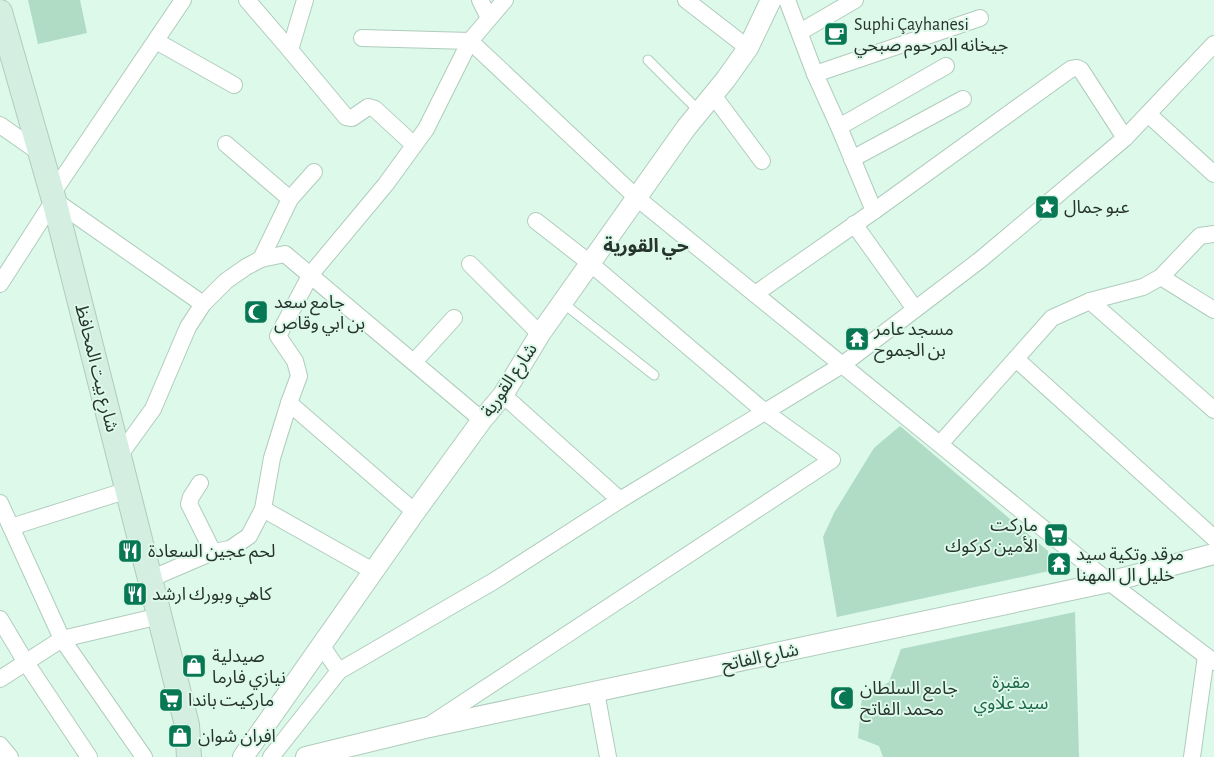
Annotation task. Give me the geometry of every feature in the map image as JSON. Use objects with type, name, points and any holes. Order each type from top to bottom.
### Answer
[{"type":"main road","name":"شارع بيت المحافظ","points":[[0,12],[53,197],[187,725]]},
{"type":"main road","points":[[187,725],[189,757]]},
{"type":"main road","points":[[187,725],[202,757]]},
{"type":"street","points":[[0,284],[53,197],[183,0]]},
{"type":"street","points":[[247,0],[346,117],[352,118],[368,108],[375,109],[414,145]]},
{"type":"street","points":[[290,50],[305,0]]},
{"type":"street","points":[[480,0],[489,18]]},
{"type":"street","points":[[150,579],[213,552],[230,549],[249,536],[264,509],[272,458],[289,403],[298,382],[299,372],[295,361],[278,336],[311,274],[386,184],[426,129],[470,41],[505,0]]},
{"type":"street","points":[[686,0],[748,48]]},
{"type":"street","name":"شارع القورية","points":[[243,757],[415,512],[482,420],[503,395],[540,334],[562,303],[699,111],[726,79],[748,48],[771,0]]},
{"type":"street","points":[[787,0],[815,74],[874,211]]},
{"type":"street","points":[[800,32],[856,0]]},
{"type":"street","points":[[815,74],[980,18]]},
{"type":"street","points":[[362,38],[470,41],[637,198],[1109,582],[1210,659],[1192,757]]},
{"type":"street","points":[[156,41],[234,85]]},
{"type":"street","points":[[270,757],[339,671],[494,580],[620,500],[842,364],[980,260],[1125,138],[1214,44]]},
{"type":"street","points":[[839,126],[946,66]]},
{"type":"street","points":[[755,294],[1071,69],[1077,68],[1081,70],[1125,138]]},
{"type":"street","points":[[712,95],[762,162]]},
{"type":"street","points":[[852,160],[963,99]]},
{"type":"street","points":[[1148,114],[1214,174]]},
{"type":"street","points":[[0,125],[40,153]]},
{"type":"street","points":[[226,144],[290,199]]},
{"type":"street","points":[[261,259],[290,199],[314,172]]},
{"type":"street","points":[[53,197],[203,304]]},
{"type":"street","points":[[425,728],[832,460],[765,412],[590,264],[536,222]]},
{"type":"street","points":[[854,224],[915,309]]},
{"type":"street","points":[[940,444],[1052,318],[1090,301],[1142,287],[1161,277],[1200,236],[1214,234]]},
{"type":"street","points":[[119,456],[153,408],[188,327],[203,304],[226,281],[246,267],[261,259],[284,254],[311,274],[482,420]]},
{"type":"street","points":[[470,264],[540,334]]},
{"type":"street","points":[[1161,277],[1214,310]]},
{"type":"street","points":[[1090,301],[1214,410]]},
{"type":"street","points":[[414,362],[454,318]]},
{"type":"street","points":[[1016,359],[1214,538]]},
{"type":"street","points":[[503,395],[620,500]]},
{"type":"street","points":[[289,403],[415,512]]},
{"type":"street","points":[[200,483],[189,504],[213,552]]},
{"type":"street","points":[[11,527],[128,490]]},
{"type":"street","points":[[0,503],[62,639],[144,757]]},
{"type":"street","points":[[264,509],[374,571]]},
{"type":"street","name":"شارع الفاتح","points":[[306,757],[425,728],[1109,582],[1214,554]]},
{"type":"street","points":[[0,679],[25,661],[62,639],[160,616]]},
{"type":"street","points":[[0,619],[25,661],[89,757]]},
{"type":"street","points":[[321,645],[339,671]]},
{"type":"street","points":[[596,692],[608,757]]},
{"type":"street","points":[[0,745],[10,757]]},
{"type":"lane","points":[[648,60],[699,111]]},
{"type":"lane","points":[[562,303],[654,375]]},
{"type":"green space","points":[[28,0],[80,0],[87,33],[38,44]]},
{"type":"green space","points":[[900,426],[1048,551],[1049,571],[837,617],[823,537],[834,513],[874,448]]},
{"type":"green space","name":"مقبرة سيد علاوي","points":[[1075,612],[1079,757],[883,757],[879,746],[858,738],[862,697],[889,682],[901,649]]},
{"type":"place","name":"Suphi Çayhanesi جيخانه المرحوم صبحي","points":[[836,34]]},
{"type":"place","name":"عبو جمال","points":[[1047,207]]},
{"type":"place","name":"جامع سعد بن ابي وقاص","points":[[256,312]]},
{"type":"place","name":"مسجد عامر بن الجموح","points":[[857,339]]},
{"type":"place","name":"ماركت الأمين كركوك","points":[[1056,535]]},
{"type":"place","name":"لحم عجين السعادة","points":[[130,551]]},
{"type":"place","name":"مرقد وتكية سيد خليل ال المهنا","points":[[1059,564]]},
{"type":"place","name":"كاهي وبورك ارشد","points":[[135,594]]},
{"type":"place","name":"صيدلية نيازي فارما","points":[[194,666]]},
{"type":"place","name":"جامع السلطان محمد الفاتح","points":[[842,698]]},
{"type":"place","name":"ماركيت باندا","points":[[171,700]]},
{"type":"place","name":"افران شوان","points":[[180,736]]},
{"type":"district","name":"حي القورية","points":[[646,245]]}]
